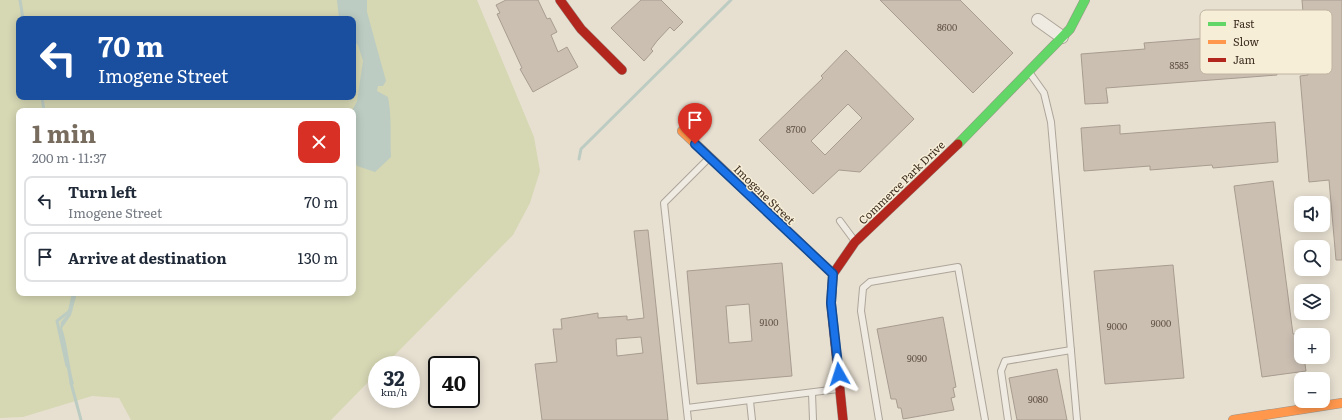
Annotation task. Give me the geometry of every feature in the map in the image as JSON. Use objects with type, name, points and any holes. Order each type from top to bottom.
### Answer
[{"type":"street","points":[[560,0],[581,29],[622,70]]},
{"type":"street","name":"Commerce Park Drive","points":[[833,274],[855,242],[962,140],[1070,30],[1085,0]]},
{"type":"street","points":[[1038,20],[1062,37]]},
{"type":"street","name":"Imogene Street","points":[[682,131],[833,274]]},
{"type":"street","points":[[833,274],[831,303],[843,420]]},
{"type":"street","points":[[1233,420],[1342,403]]},
{"type":"lane","points":[[1029,72],[1044,93],[1051,122],[1077,420]]},
{"type":"lane","points":[[688,420],[664,203],[710,158]]},
{"type":"lane","points":[[840,221],[855,242]]},
{"type":"lane","points":[[879,420],[861,311],[863,288],[870,282],[958,267],[985,420]]},
{"type":"lane","points":[[1008,420],[1001,371],[1006,361],[1071,350]]},
{"type":"lane","points":[[687,408],[812,393],[840,388]]},
{"type":"lane","points":[[812,393],[813,420]]},
{"type":"lane","points":[[750,401],[752,420]]},
{"type":"green space","points":[[0,0],[477,0],[534,137],[540,171],[530,203],[513,235],[394,356],[368,356],[368,382],[331,420],[131,420],[119,398],[92,396],[23,417],[0,418]]},
{"type":"shaded area","points":[[337,0],[367,0],[367,12],[386,81],[383,86],[378,86],[377,91],[388,97],[390,120],[391,157],[375,172],[357,166],[356,164],[356,108],[354,108],[357,101],[363,61],[356,43],[356,16],[339,16]]},
{"type":"shaded area","points":[[71,296],[76,296],[71,315],[62,328],[74,384],[70,385],[60,329],[61,322],[67,315]]},
{"type":"building","points":[[506,0],[538,0],[547,19],[550,18],[557,32],[551,35],[558,52],[567,47],[578,67],[533,92],[520,69],[522,68],[497,14],[500,13],[496,5]]},
{"type":"building","points":[[641,0],[661,0],[683,22],[674,31],[670,27],[657,41],[651,49],[653,51],[644,61],[611,28]]},
{"type":"building","points":[[880,0],[960,0],[1013,53],[973,93]]},
{"type":"building","points":[[1302,0],[1342,0],[1342,260],[1336,260],[1329,180],[1309,182],[1300,76],[1308,74],[1332,74],[1332,10],[1303,10]]},
{"type":"building","points":[[1200,39],[1200,74],[1277,75],[1106,88],[1108,103],[1085,104],[1081,54],[1145,49],[1144,43]]},
{"type":"building","points":[[846,50],[914,119],[860,172],[839,170],[813,194],[759,140],[823,78],[821,76]],"holes":[[[848,104],[862,118],[825,155],[811,141]]]},
{"type":"building","points":[[1275,122],[1278,162],[1213,168],[1212,165],[1150,170],[1150,166],[1084,171],[1081,128],[1120,125],[1120,134]]},
{"type":"building","points":[[1273,181],[1294,334],[1294,364],[1305,364],[1306,371],[1262,377],[1234,186]]},
{"type":"building","points":[[648,230],[668,420],[542,420],[535,364],[557,362],[553,329],[562,329],[561,319],[598,313],[598,318],[627,316],[627,320],[644,318],[634,231]],"holes":[[[641,337],[643,353],[617,356],[616,339]]]},
{"type":"building","points":[[782,263],[792,376],[697,384],[687,271]],"holes":[[[749,304],[752,341],[729,343],[726,306]]]},
{"type":"building","points":[[1173,265],[1184,378],[1105,384],[1094,271]]},
{"type":"building","points":[[943,317],[956,387],[953,388],[955,397],[951,398],[954,410],[903,419],[901,408],[898,408],[896,399],[891,399],[877,329]]},
{"type":"building","points":[[1057,369],[1067,420],[1017,420],[1009,378]]},
{"type":"waterway","points":[[20,0],[23,16]]},
{"type":"waterway","points":[[579,159],[581,149],[731,0]]},
{"type":"waterway","points":[[42,100],[44,108]]},
{"type":"waterway","points":[[67,366],[57,321],[71,310]]},
{"type":"waterway","points":[[71,383],[81,420]]},
{"type":"traffic: fast","points":[[958,144],[1070,29],[1085,0]]},
{"type":"traffic: slow","points":[[682,131],[833,274]]},
{"type":"traffic: slow","points":[[1233,420],[1342,403]]},
{"type":"traffic: jam","points":[[560,0],[581,29],[622,70]]},
{"type":"traffic: jam","points":[[843,420],[831,303],[833,274],[855,242],[958,144]]},
{"type":"route","points":[[695,144],[833,274],[831,303],[839,374]]}]
